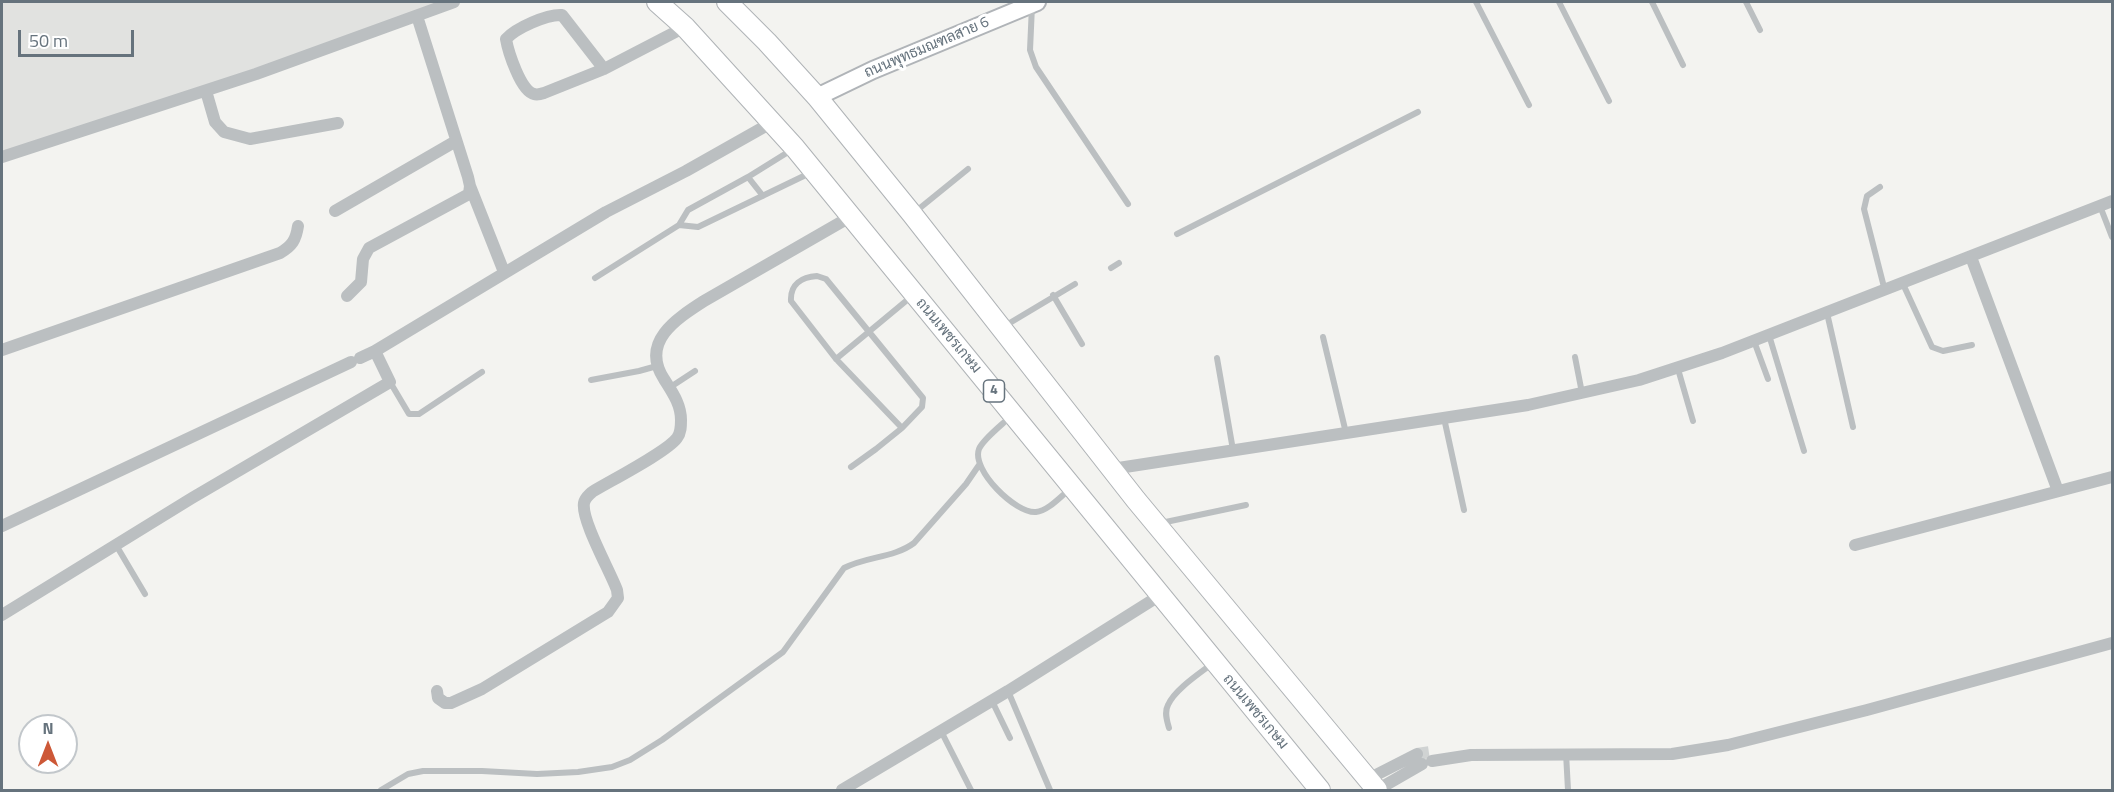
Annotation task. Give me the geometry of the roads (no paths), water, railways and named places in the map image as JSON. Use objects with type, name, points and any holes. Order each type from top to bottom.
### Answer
[{"type":"main road","name":"ถนนเพชรเกษม","points":[[657,2],[685,27],[795,148],[812,172],[1320,790]]},
{"type":"main road","points":[[727,2],[817,97],[1156,524],[1374,786]]},
{"type":"main road","name":"ถนนพุทธมณฑลสาย 6","points":[[817,97],[873,70],[1035,3]]},
{"type":"street","points":[[2,156],[256,75],[454,2]]},
{"type":"street","points":[[604,69],[562,15],[553,14],[512,32],[506,39],[508,54],[526,90],[534,94],[544,93],[604,69],[685,27]]},
{"type":"street","points":[[417,16],[470,186],[504,272]]},
{"type":"street","points":[[206,91],[214,122],[224,132],[250,139],[338,123]]},
{"type":"street","points":[[2,526],[375,351],[606,212],[686,171],[771,123]]},
{"type":"street","points":[[335,211],[456,141]]},
{"type":"street","points":[[347,296],[361,282],[363,259],[369,248],[469,194],[470,186]]},
{"type":"street","points":[[1112,469],[1528,405],[1582,394],[1677,369],[1885,291],[2112,201]]},
{"type":"street","points":[[436,691],[438,698],[445,703],[452,703],[482,689],[608,612],[615,604],[618,598],[617,590],[590,529],[584,502],[592,492],[676,440],[680,434],[681,419],[677,399],[669,388],[656,360],[657,346],[664,332],[681,316],[704,301],[850,217]]},
{"type":"street","points":[[2,350],[280,253],[291,246],[298,226]]},
{"type":"street","points":[[1971,257],[2058,491]]},
{"type":"street","points":[[2,615],[390,382],[375,351]]},
{"type":"street","points":[[1855,545],[2112,477]]},
{"type":"street","points":[[842,790],[1008,692],[1159,596]]},
{"type":"street","points":[[1374,786],[1426,758],[1566,753],[1672,754],[1728,745],[2112,643]]},
{"type":"lane","points":[[1476,2],[1529,105]]},
{"type":"lane","points":[[1559,2],[1609,101]]},
{"type":"lane","points":[[1652,2],[1683,64]]},
{"type":"lane","points":[[1746,2],[1760,30]]},
{"type":"lane","points":[[1035,3],[1030,50],[1036,67],[1128,204]]},
{"type":"lane","points":[[1178,234],[1418,112]]},
{"type":"lane","points":[[595,278],[680,225],[688,210],[795,148]]},
{"type":"lane","points":[[912,214],[968,169]]},
{"type":"lane","points":[[680,225],[698,227],[812,172]]},
{"type":"lane","points":[[748,177],[763,196]]},
{"type":"lane","points":[[1880,187],[1867,196],[1864,209],[1885,291]]},
{"type":"lane","points":[[2100,206],[2112,237]]},
{"type":"lane","points":[[1111,268],[1119,263]]},
{"type":"lane","points":[[851,467],[876,449],[902,428],[918,413],[923,398],[873,330],[826,279],[817,276],[798,281],[790,294],[790,301],[836,359],[902,428]]},
{"type":"lane","points":[[1002,328],[1075,284]]},
{"type":"lane","points":[[1903,284],[1932,347],[1943,351],[1972,345]]},
{"type":"lane","points":[[836,359],[914,294]]},
{"type":"lane","points":[[1053,296],[1082,344]]},
{"type":"lane","points":[[1827,313],[1853,427]]},
{"type":"lane","points":[[1769,335],[1804,451]]},
{"type":"lane","points":[[1323,337],[1346,433]]},
{"type":"lane","points":[[1755,341],[1768,379]]},
{"type":"lane","points":[[1575,357],[1582,394]]},
{"type":"lane","points":[[1217,358],[1233,450]]},
{"type":"lane","points":[[591,380],[658,366]]},
{"type":"lane","points":[[1677,369],[1693,421]]},
{"type":"lane","points":[[669,388],[695,371]]},
{"type":"lane","points":[[390,382],[409,414],[413,416],[482,372]]},
{"type":"lane","points":[[1013,414],[979,446],[977,454],[979,465],[985,476],[1008,500],[1033,513],[1044,510],[1073,487]]},
{"type":"lane","points":[[1444,417],[1464,510]]},
{"type":"lane","points":[[381,790],[408,774],[423,771],[537,774],[578,772],[612,767],[630,760],[671,734],[783,652],[844,568],[855,562],[903,550],[914,543],[966,484],[979,465]]},
{"type":"lane","points":[[1156,524],[1246,506]]},
{"type":"lane","points":[[116,545],[145,594]]},
{"type":"lane","points":[[1169,728],[1168,705],[1174,696],[1213,662]]},
{"type":"lane","points":[[1008,692],[1050,790]]},
{"type":"lane","points":[[992,701],[1010,738]]},
{"type":"lane","points":[[941,731],[970,790]]},
{"type":"lane","points":[[1566,753],[1568,790]]},
{"type":"tunnel","points":[[1417,754],[1431,752]]}]
